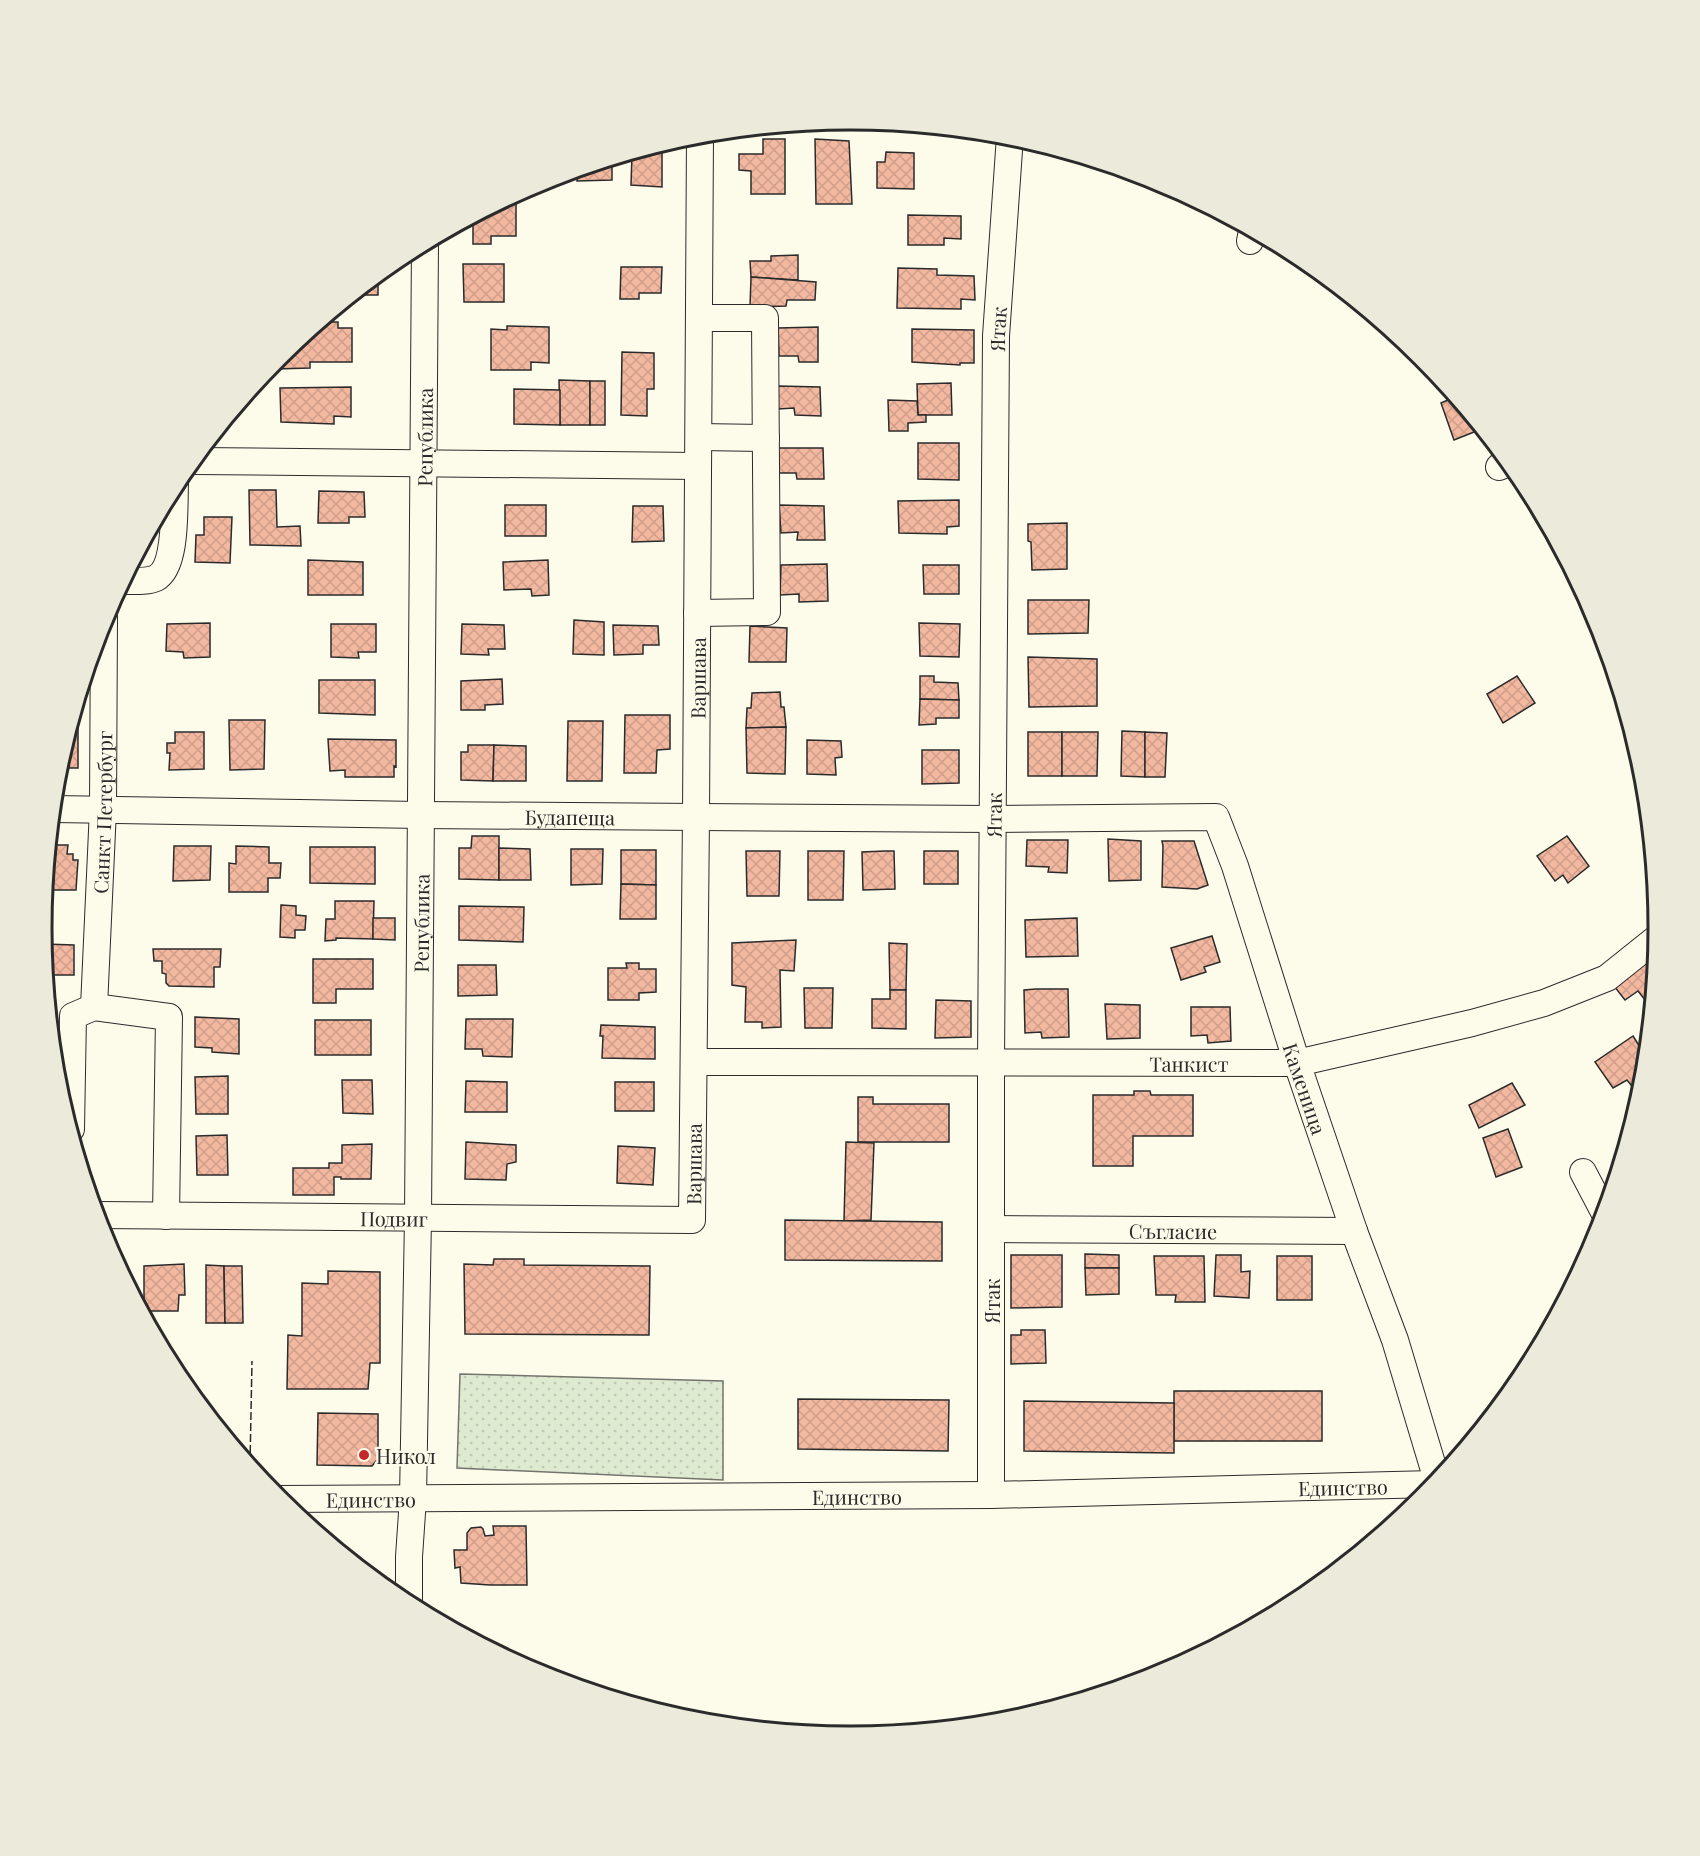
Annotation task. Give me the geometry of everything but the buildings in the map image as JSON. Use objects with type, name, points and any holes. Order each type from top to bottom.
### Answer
[{"type":"street","name":"Варшава","points":[[692,1220],[700,145]]},
{"type":"street","name":"Ятак","points":[[991,1495],[996,336],[1009,147]]},
{"type":"street","name":"Република","points":[[409,1592],[418,1218],[425,254]]},
{"type":"street","points":[[697,613],[766,612],[765,318],[699,318]]},
{"type":"street","points":[[699,437],[766,438]]},
{"type":"street","points":[[204,461],[698,466]]},
{"type":"street","points":[[133,580],[155,579],[166,570],[171,556],[175,505]]},
{"type":"street","name":"Санкт Петербург","points":[[94,1007],[103,809],[104,648]]},
{"type":"street","name":"Будапеща","points":[[62,809],[420,815],[993,819],[1086,817]]},
{"type":"street","name":"Каменица","points":[[1086,817],[1216,817],[1235,866],[1297,1063],[1354,1231],[1395,1340],[1434,1471]]},
{"type":"street","name":"Танкист","points":[[694,1062],[1297,1063],[1472,1023],[1544,1003],[1607,978],[1647,946]]},
{"type":"street","points":[[72,1099],[73,1016],[94,1007],[169,1017],[166,1216]]},
{"type":"street","points":[[1582,1172],[1598,1202]]},
{"type":"street","name":"Подвиг","points":[[106,1215],[692,1220]]},
{"type":"street","name":"Съгласие","points":[[991,1229],[1354,1231]]},
{"type":"street","name":"Единство","points":[[293,1499],[991,1495],[1421,1484]]},
{"type":"green space","points":[[460,1374],[723,1381],[723,1480],[457,1468]]},
{"type":"fence","points":[[250,1454],[252,1361]]},
{"type":"place","name":"Никол","points":[[364,1455]]}]
